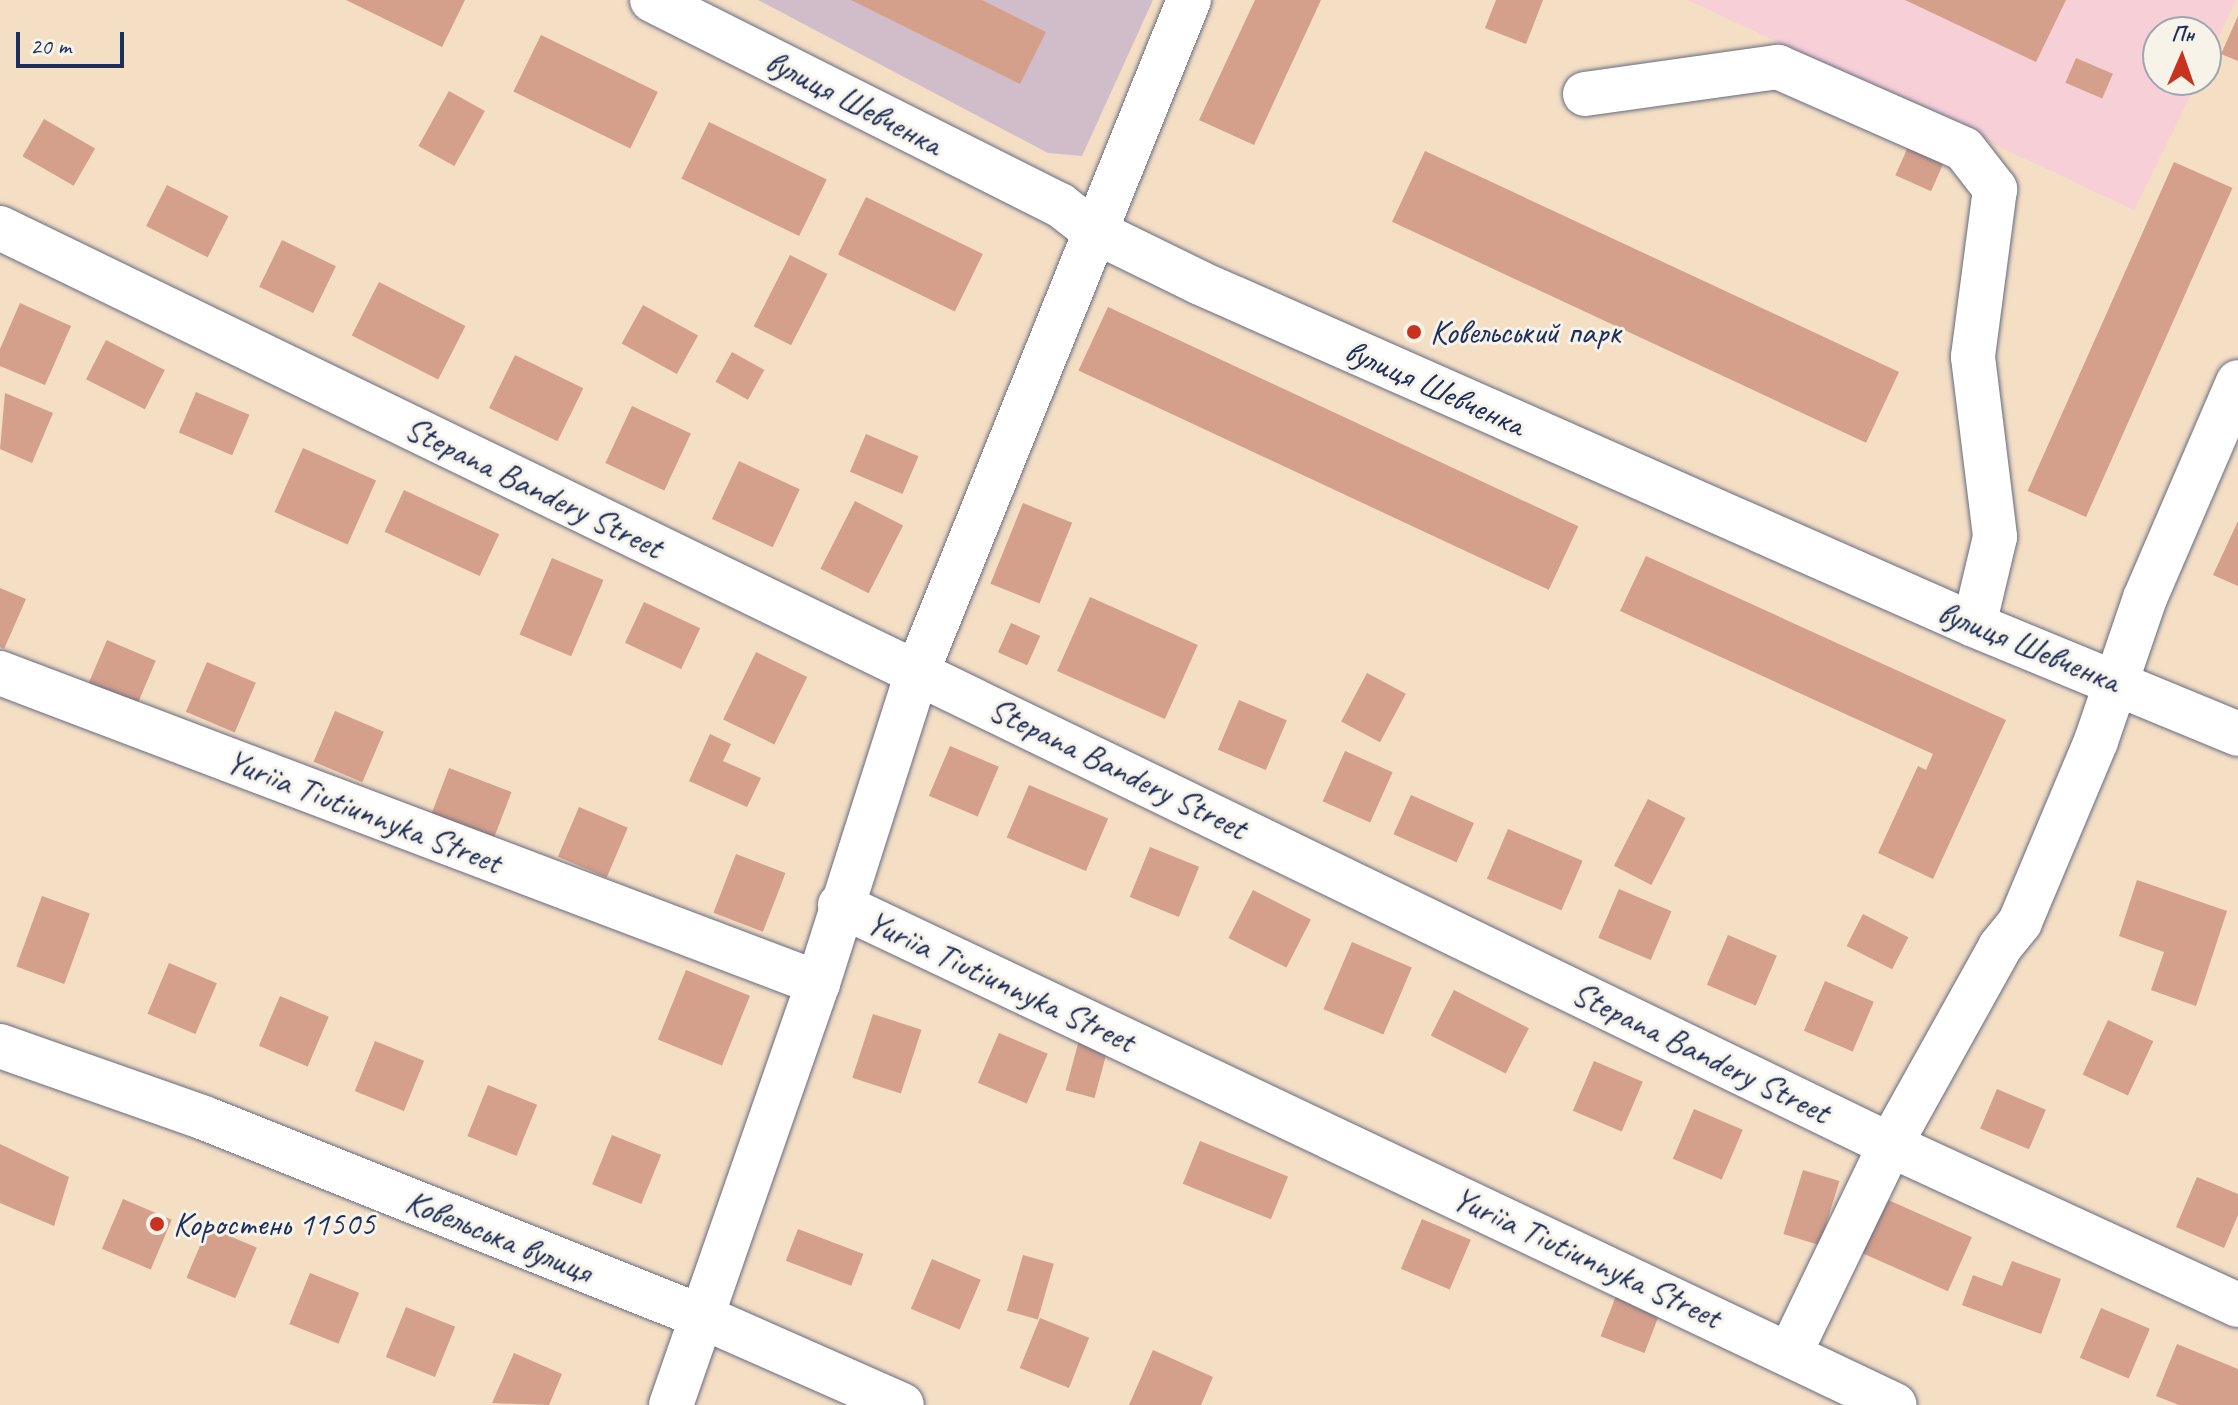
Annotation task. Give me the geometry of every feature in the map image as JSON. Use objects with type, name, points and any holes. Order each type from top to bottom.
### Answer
[{"type":"street","name":"вулиця Шевченка","points":[[652,0],[1060,205],[1092,230],[1200,283],[1974,625],[2238,734]]},
{"type":"street","points":[[840,905],[918,670],[1092,230],[1189,0]]},
{"type":"street","points":[[1585,94],[1778,67],[1964,149],[1995,189],[1973,357],[1995,537],[1974,625]]},
{"type":"street","name":"Stepana Bandery Street","points":[[0,228],[918,670],[1890,1145],[2238,1305]]},
{"type":"street","points":[[1790,1353],[1890,1145],[2000,947],[2020,922],[2116,682],[2145,598],[2238,382]]},
{"type":"street","name":"Yuriia Tiutiunnyka Street","points":[[0,673],[818,983],[840,905],[1895,1405]]},
{"type":"street","points":[[671,1405],[705,1318],[818,983]]},
{"type":"street","name":"Ковельська вулиця","points":[[0,1046],[204,1118],[705,1318],[902,1405]]},
{"type":"shaded area","points":[[758,0],[1153,0],[1082,156],[1048,153]]},
{"type":"shaded area","points":[[1688,0],[2236,0],[2222,29],[2222,16],[2142,16],[2142,96],[2190,96],[2134,210]]},
{"type":"building","points":[[346,0],[465,0],[442,47]]},
{"type":"building","points":[[851,0],[982,0],[1046,32],[1020,84]]},
{"type":"building","points":[[1255,0],[1321,0],[1254,145],[1199,120]]},
{"type":"building","points":[[1496,0],[1543,0],[1526,44],[1485,28]]},
{"type":"building","points":[[1905,0],[2066,0],[2036,62]]},
{"type":"building","points":[[2238,16],[2238,61],[2222,52]]},
{"type":"building","points":[[541,35],[658,92],[630,149],[513,92]]},
{"type":"building","points":[[2076,58],[2113,74],[2102,98],[2065,83]]},
{"type":"building","points":[[449,91],[485,111],[454,166],[418,146]]},
{"type":"building","points":[[44,119],[95,148],[74,186],[22,156]]},
{"type":"building","points":[[709,122],[827,179],[799,236],[681,179]]},
{"type":"building","points":[[1908,147],[1944,163],[1931,191],[1895,175]]},
{"type":"building","points":[[1425,151],[1899,372],[1866,443],[1392,222]]},
{"type":"building","points":[[2174,162],[2232,188],[2086,517],[2028,491]]},
{"type":"building","points":[[167,185],[228,216],[208,257],[146,226]]},
{"type":"building","points":[[866,197],[983,254],[955,312],[838,255]]},
{"type":"building","points":[[282,240],[336,266],[313,313],[259,287]]},
{"type":"building","points":[[790,255],[827,274],[791,345],[754,326]]},
{"type":"building","points":[[379,282],[465,326],[438,379],[352,335]]},
{"type":"building","points":[[20,303],[71,326],[45,385],[0,366],[0,349]]},
{"type":"building","points":[[643,305],[698,336],[677,374],[622,343]]},
{"type":"building","points":[[1108,307],[1578,526],[1549,590],[1078,370]]},
{"type":"building","points":[[106,340],[165,370],[145,409],[86,379]]},
{"type":"building","points":[[732,352],[764,370],[748,400],[716,382]]},
{"type":"building","points":[[515,355],[583,388],[557,441],[489,408]]},
{"type":"building","points":[[196,392],[249,415],[232,455],[179,433]]},
{"type":"building","points":[[5,393],[53,413],[32,463],[0,449]]},
{"type":"building","points":[[632,406],[691,433],[664,491],[605,463]]},
{"type":"building","points":[[866,434],[918,456],[902,494],[850,472]]},
{"type":"building","points":[[303,448],[376,481],[348,544],[275,512]]},
{"type":"building","points":[[739,461],[800,489],[773,547],[712,519]]},
{"type":"building","points":[[404,490],[499,534],[480,576],[385,532]]},
{"type":"building","points":[[855,501],[903,526],[869,593],[820,569]]},
{"type":"building","points":[[1023,503],[1072,523],[1040,604],[990,584]]},
{"type":"building","points":[[2238,521],[2238,586],[2213,575]]},
{"type":"building","points":[[1646,556],[2006,720],[1933,879],[1878,853],[1918,766],[1926,770],[1933,754],[1620,611]]},
{"type":"building","points":[[552,558],[604,580],[571,656],[520,634]]},
{"type":"building","points":[[0,588],[26,599],[4,649],[0,647]]},
{"type":"building","points":[[1090,597],[1198,645],[1165,719],[1057,671]]},
{"type":"building","points":[[644,602],[700,628],[681,669],[625,643]]},
{"type":"building","points":[[1011,623],[1040,636],[1027,665],[998,652]]},
{"type":"building","points":[[107,640],[156,661],[135,710],[86,690]]},
{"type":"building","points":[[756,652],[807,677],[774,744],[723,719]]},
{"type":"building","points":[[207,662],[256,683],[235,732],[186,712]]},
{"type":"building","points":[[1367,673],[1406,694],[1380,742],[1341,722]]},
{"type":"building","points":[[1239,700],[1287,720],[1266,770],[1218,750]]},
{"type":"building","points":[[335,711],[384,732],[362,782],[314,762]]},
{"type":"building","points":[[710,734],[731,744],[723,761],[761,778],[747,807],[689,781]]},
{"type":"building","points":[[950,746],[999,767],[978,816],[929,796]]},
{"type":"building","points":[[1345,751],[1393,772],[1370,822],[1323,801]]},
{"type":"building","points":[[449,768],[512,792],[494,839],[431,815]]},
{"type":"building","points":[[1029,785],[1108,819],[1086,871],[1007,837]]},
{"type":"building","points":[[1411,795],[1474,823],[1457,862],[1394,834]]},
{"type":"building","points":[[1648,799],[1685,818],[1651,885],[1614,866]]},
{"type":"building","points":[[579,807],[628,828],[607,877],[558,857]]},
{"type":"building","points":[[1508,829],[1583,861],[1561,910],[1487,879]]},
{"type":"building","points":[[1150,847],[1199,867],[1179,917],[1130,897]]},
{"type":"building","points":[[736,854],[785,873],[763,932],[713,913]]},
{"type":"building","points":[[2137,880],[2227,911],[2196,1006],[2151,990],[2164,952],[2119,936]]},
{"type":"building","points":[[1619,889],[1671,911],[1651,960],[1598,938]]},
{"type":"building","points":[[1253,890],[1311,920],[1286,968],[1228,938]]},
{"type":"building","points":[[42,896],[90,913],[64,984],[16,966]]},
{"type":"building","points":[[1863,914],[1908,937],[1892,969],[1847,946]]},
{"type":"building","points":[[1728,935],[1777,956],[1756,1005],[1707,985]]},
{"type":"building","points":[[1352,942],[1412,967],[1383,1035],[1323,1009]]},
{"type":"building","points":[[169,963],[217,983],[195,1034],[148,1014]]},
{"type":"building","points":[[686,970],[750,996],[722,1065],[658,1040]]},
{"type":"building","points":[[1825,981],[1874,1002],[1853,1051],[1804,1031]]},
{"type":"building","points":[[1454,990],[1529,1028],[1506,1074],[1431,1035]]},
{"type":"building","points":[[280,996],[329,1017],[308,1066],[259,1046]]},
{"type":"building","points":[[873,1014],[922,1030],[901,1093],[852,1078]]},
{"type":"building","points":[[2108,1020],[2153,1041],[2128,1096],[2083,1074]]},
{"type":"building","points":[[999,1033],[1048,1054],[1027,1103],[978,1083]]},
{"type":"building","points":[[1079,1040],[1108,1048],[1095,1098],[1066,1090]]},
{"type":"building","points":[[375,1041],[424,1061],[404,1111],[355,1091]]},
{"type":"building","points":[[1594,1061],[1643,1082],[1622,1131],[1573,1111]]},
{"type":"building","points":[[488,1085],[537,1105],[517,1156],[467,1136]]},
{"type":"building","points":[[1997,1089],[2046,1110],[2029,1149],[1980,1129]]},
{"type":"building","points":[[1694,1109],[1743,1130],[1722,1179],[1673,1159]]},
{"type":"building","points":[[612,1135],[661,1155],[641,1204],[592,1184]]},
{"type":"building","points":[[1200,1141],[1288,1177],[1271,1219],[1183,1184]]},
{"type":"building","points":[[0,1144],[69,1177],[54,1226],[0,1203]]},
{"type":"building","points":[[1803,1170],[1839,1181],[1820,1245],[1783,1234]]},
{"type":"building","points":[[2197,1177],[2238,1194],[2238,1215],[2224,1248],[2176,1227]]},
{"type":"building","points":[[123,1199],[172,1220],[151,1269],[102,1249]]},
{"type":"building","points":[[1886,1199],[1972,1237],[1948,1291],[1862,1253]]},
{"type":"building","points":[[1422,1219],[1471,1240],[1450,1289],[1401,1269]]},
{"type":"building","points":[[208,1227],[257,1248],[235,1298],[187,1278]]},
{"type":"building","points":[[798,1229],[863,1254],[851,1286],[786,1261]]},
{"type":"building","points":[[1023,1255],[1054,1264],[1038,1320],[1007,1311]]},
{"type":"building","points":[[932,1259],[981,1280],[960,1329],[911,1309]]},
{"type":"building","points":[[2012,1261],[2061,1279],[2041,1334],[1962,1305],[1973,1275],[2002,1286]]},
{"type":"building","points":[[310,1273],[359,1293],[339,1344],[289,1324]]},
{"type":"building","points":[[1616,1296],[1660,1313],[1644,1353],[1601,1336]]},
{"type":"building","points":[[406,1307],[455,1327],[435,1377],[386,1357]]},
{"type":"building","points":[[2101,1308],[2150,1329],[2129,1378],[2080,1358]]},
{"type":"building","points":[[1040,1318],[1089,1338],[1069,1388],[1020,1368]]},
{"type":"building","points":[[2177,1344],[2238,1369],[2238,1405],[2179,1405],[2156,1396]]},
{"type":"building","points":[[1153,1350],[1213,1377],[1201,1405],[1129,1405]]},
{"type":"building","points":[[514,1353],[562,1374],[549,1405],[492,1403]]},
{"type":"place","name":"Ковельський парк","points":[[1414,332]]},
{"type":"place","name":"Коростень 11505","points":[[157,1224]]}]
